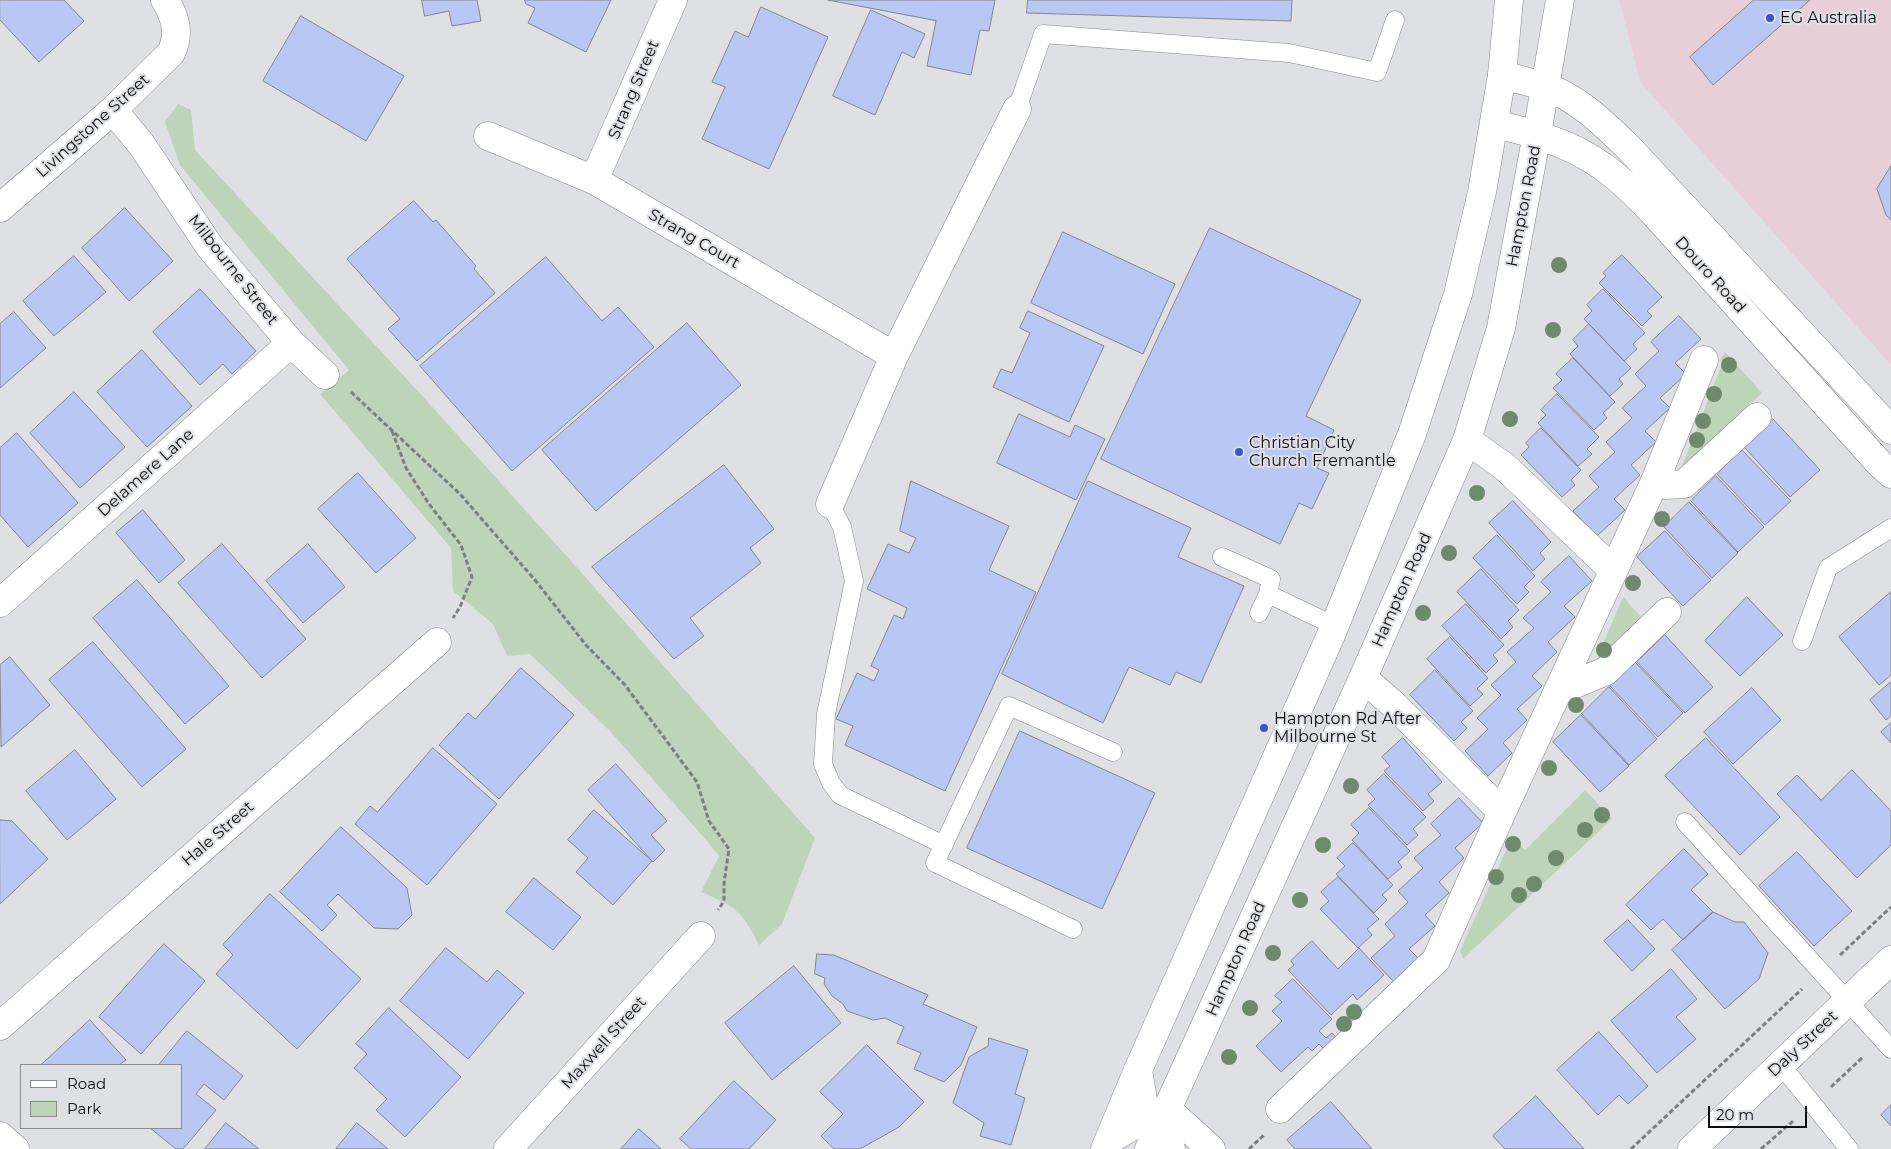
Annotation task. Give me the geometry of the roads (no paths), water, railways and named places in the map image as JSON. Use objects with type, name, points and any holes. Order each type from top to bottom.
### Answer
[{"type":"street","name":"Livingstone Street","points":[[0,208],[114,110],[171,54],[177,36],[175,21],[165,0]]},
{"type":"street","name":"Strang Street","points":[[594,180],[673,0]]},
{"type":"street","points":[[1108,1144],[1138,1070],[1335,626],[1412,434],[1458,294],[1482,192],[1502,75],[1509,0]]},
{"type":"street","name":"Hampton Road","points":[[1158,1132],[1363,678],[1467,440],[1501,328],[1560,0]]},
{"type":"street","name":"Douro Road","points":[[1502,75],[1545,87],[1577,103],[1604,123],[1891,430]]},
{"type":"street","points":[[830,504],[894,356],[1017,109]]},
{"type":"street","name":"Milbourne Street","points":[[114,110],[141,144],[210,247],[291,343],[325,375]]},
{"type":"street","name":"Douro Road","points":[[1495,124],[1537,134],[1584,154],[1604,167],[1634,193],[1879,464],[1891,474]]},
{"type":"street","name":"Strang Court","points":[[488,136],[594,180],[894,356]]},
{"type":"street","name":"Delamere Lane","points":[[0,603],[291,343]]},
{"type":"street","points":[[1280,1109],[1436,960],[1502,812],[1655,481],[1704,360]]},
{"type":"street","points":[[1655,481],[1665,485],[1684,484],[1757,417]]},
{"type":"street","points":[[1467,440],[1505,467],[1613,570]]},
{"type":"street","points":[[1558,691],[1606,670],[1667,612]]},
{"type":"street","name":"Hale Street","points":[[0,1026],[437,642]]},
{"type":"street","points":[[1363,678],[1395,706],[1502,812]]},
{"type":"street","name":"Maxwell Street","points":[[508,1149],[701,936]]},
{"type":"street","name":"Daly Street","points":[[1692,1149],[1891,960]]},
{"type":"street","points":[[1138,1070],[1158,1132]]},
{"type":"street","points":[[1108,1144],[1158,1132],[1211,1149]]},
{"type":"street","points":[[0,1136],[15,1149]]},
{"type":"lane","points":[[1017,109],[1043,34],[1290,53],[1377,72],[1395,20]]},
{"type":"lane","points":[[830,504],[842,527],[854,581],[826,714],[823,764],[831,783],[840,795],[944,845]]},
{"type":"lane","points":[[1802,641],[1828,568],[1891,528]]},
{"type":"lane","points":[[1222,557],[1271,579],[1268,594],[1260,613]]},
{"type":"lane","points":[[1268,594],[1335,626]]},
{"type":"lane","points":[[1073,929],[935,864],[1009,706],[1113,752]]},
{"type":"lane","points":[[1685,822],[1820,973],[1891,1049]]},
{"type":"lane","points":[[1780,1065],[1849,1149]]},
{"type":"place","name":"EG Australia","points":[[1770,18]]},
{"type":"place","name":"Christian City Church Fremantle","points":[[1239,452]]},
{"type":"place","name":"Hampton Rd After Milbourne St","points":[[1264,728]]}]
